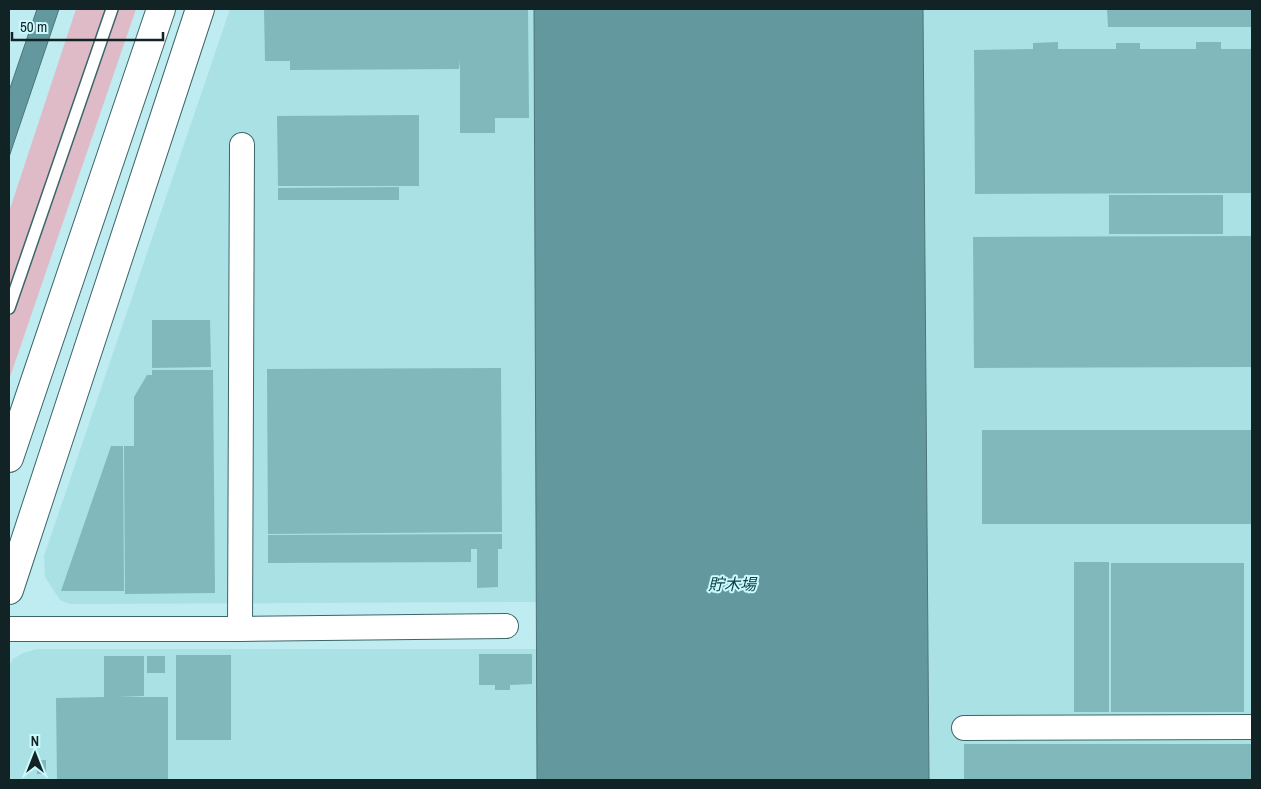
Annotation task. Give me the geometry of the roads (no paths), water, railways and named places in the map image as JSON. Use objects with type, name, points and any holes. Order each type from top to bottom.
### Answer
[{"type":"street","points":[[9,458],[161,9]]},
{"type":"street","points":[[9,590],[200,9]]},
{"type":"street","points":[[240,629],[242,145]]},
{"type":"street","points":[[9,629],[506,626]]},
{"type":"street","points":[[964,728],[1252,727]]},
{"type":"lane","points":[[9,308],[112,9]]},
{"type":"water","points":[[37,9],[59,9],[9,157],[9,91]]},
{"type":"water","name":"貯木場","points":[[534,9],[923,9],[929,780],[537,780]]}]
